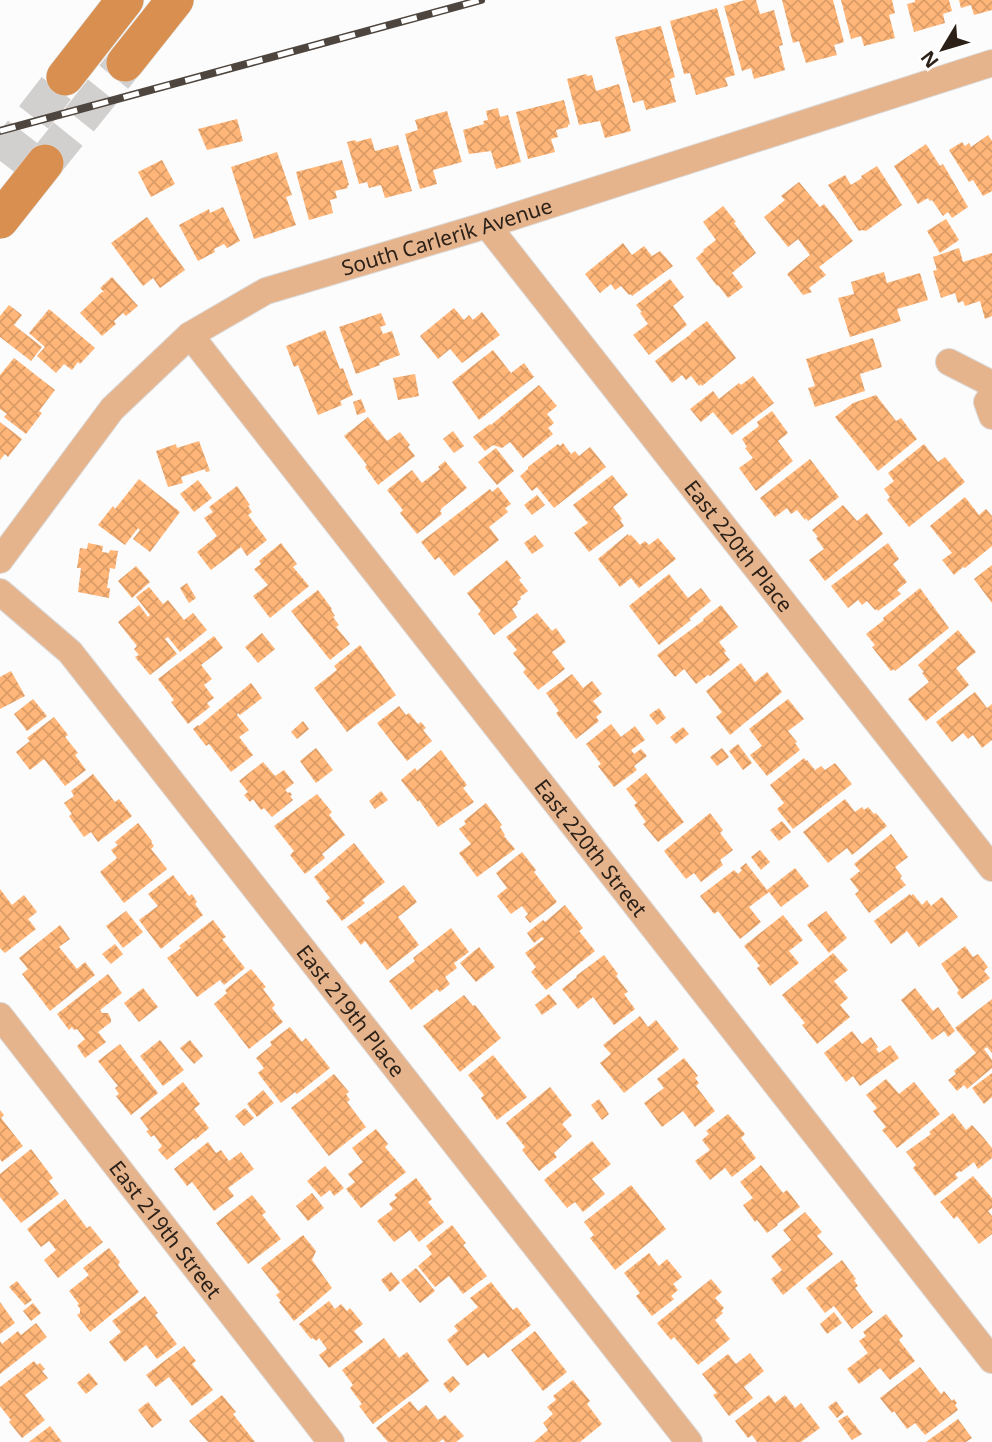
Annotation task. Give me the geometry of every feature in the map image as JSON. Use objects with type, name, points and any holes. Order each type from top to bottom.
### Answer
[{"type":"main road","points":[[65,77],[125,0]]},
{"type":"main road","points":[[124,63],[175,0]]},
{"type":"main road","points":[[0,220],[45,163]]},
{"type":"street","name":"South Carlerik Avenue","points":[[0,560],[112,409],[190,335],[266,291],[487,225],[992,63]]},
{"type":"street","name":"East 220th Place","points":[[487,225],[992,868]]},
{"type":"street","name":"East 220th Street","points":[[190,335],[992,1360]]},
{"type":"street","points":[[949,362],[992,384]]},
{"type":"street","points":[[992,395],[987,402],[992,416]]},
{"type":"street","name":"East 219th Place","points":[[0,592],[70,652],[689,1442]]},
{"type":"street","name":"East 219th Street","points":[[0,1016],[331,1442]]},
{"type":"building","points":[[756,0],[760,14],[774,10],[783,45],[779,46],[785,70],[754,79],[751,68],[742,71],[724,6]]},
{"type":"building","points":[[782,0],[833,0],[844,42],[834,45],[837,55],[806,63],[799,41],[793,43]]},
{"type":"building","points":[[841,0],[892,0],[895,13],[889,15],[895,38],[864,46],[861,36],[851,39]]},
{"type":"building","points":[[915,0],[949,0],[952,11],[943,14],[945,23],[914,32],[907,4]]},
{"type":"building","points":[[959,0],[992,0],[992,10],[974,15],[971,5],[961,8]]},
{"type":"building","points":[[717,8],[735,75],[725,78],[728,86],[696,95],[690,73],[684,74],[670,21]]},
{"type":"building","points":[[661,26],[675,77],[670,79],[676,102],[646,110],[643,100],[633,103],[615,37]]},
{"type":"building","points":[[592,75],[596,91],[619,84],[631,131],[605,138],[600,121],[579,125],[567,79]]},
{"type":"building","points":[[564,100],[570,124],[556,130],[558,137],[551,139],[555,152],[528,159],[516,112]]},
{"type":"building","points":[[498,108],[500,117],[508,115],[521,162],[496,169],[491,151],[469,154],[463,130],[484,124],[483,121],[488,120],[486,111]]},
{"type":"building","points":[[447,111],[462,162],[433,170],[437,184],[420,189],[405,134],[418,130],[415,120]]},
{"type":"building","points":[[237,119],[243,141],[207,150],[198,129]]},
{"type":"building","points":[[988,135],[992,141],[992,191],[983,196],[973,180],[969,182],[949,150],[962,142],[965,146],[969,143],[971,147]]},
{"type":"building","points":[[371,138],[375,151],[398,145],[412,191],[385,198],[381,185],[369,188],[367,182],[359,184],[347,142]]},
{"type":"building","points":[[926,144],[940,166],[943,164],[968,207],[952,218],[948,212],[943,216],[928,198],[918,204],[894,166]]},
{"type":"building","points":[[277,152],[292,195],[286,197],[296,225],[254,239],[231,167]]},
{"type":"building","points":[[162,160],[175,184],[151,197],[138,172]]},
{"type":"building","points":[[342,160],[348,188],[335,191],[337,198],[330,200],[333,213],[309,220],[296,172]]},
{"type":"building","points":[[877,166],[902,205],[866,231],[859,231],[828,185],[845,175],[851,185]]},
{"type":"building","points":[[799,182],[820,207],[824,204],[853,241],[819,267],[826,275],[809,288],[812,292],[803,295],[787,274],[810,255],[798,239],[788,247],[764,217],[785,200],[781,196]]},
{"type":"building","points":[[723,206],[756,253],[732,273],[743,287],[728,298],[696,258],[716,240],[703,222]]},
{"type":"building","points":[[223,207],[240,241],[227,248],[224,244],[198,261],[179,225],[209,209],[210,213]]},
{"type":"building","points":[[147,217],[185,270],[160,288],[153,278],[143,286],[111,243]]},
{"type":"building","points":[[946,219],[959,240],[940,253],[927,231]]},
{"type":"building","points":[[623,243],[632,255],[644,246],[652,256],[660,251],[673,266],[632,296],[621,286],[615,290],[611,284],[600,293],[585,274]]},
{"type":"building","points":[[959,248],[963,262],[992,253],[992,316],[985,319],[980,301],[965,306],[963,301],[958,303],[955,293],[941,298],[933,271],[937,270],[933,257]]},
{"type":"building","points":[[884,272],[887,283],[920,273],[928,300],[897,309],[901,321],[850,337],[838,298],[854,294],[851,282]]},
{"type":"building","points":[[112,277],[138,306],[126,316],[123,313],[114,321],[116,324],[102,336],[80,313],[104,292],[100,288]]},
{"type":"building","points":[[670,279],[684,297],[673,306],[687,325],[649,355],[633,335],[648,324],[636,305]]},
{"type":"building","points":[[9,305],[22,315],[14,325],[42,347],[31,361],[0,337],[0,316]]},
{"type":"building","points":[[454,308],[464,320],[469,315],[473,320],[482,312],[500,335],[462,363],[450,349],[438,359],[420,336]]},
{"type":"building","points":[[49,309],[95,348],[72,370],[64,364],[56,373],[37,356],[45,347],[29,333]]},
{"type":"building","points":[[381,313],[386,325],[380,327],[383,334],[392,331],[400,355],[356,374],[339,327]]},
{"type":"building","points":[[707,321],[736,358],[702,386],[691,376],[686,380],[682,375],[672,383],[655,361]]},
{"type":"building","points":[[325,330],[353,395],[340,401],[342,405],[318,415],[298,365],[294,367],[286,346]]},
{"type":"building","points":[[873,338],[882,367],[860,374],[865,391],[815,407],[808,388],[815,386],[806,359]]},
{"type":"building","points":[[493,350],[511,373],[524,363],[534,377],[479,420],[452,382]]},
{"type":"building","points":[[14,358],[55,390],[26,434],[4,417],[7,414],[0,409],[0,375]]},
{"type":"building","points":[[415,374],[419,396],[398,400],[393,378]]},
{"type":"building","points":[[753,376],[774,403],[732,435],[713,412],[701,422],[690,409],[713,391],[719,399]]},
{"type":"building","points":[[539,385],[557,406],[547,414],[554,423],[548,428],[553,434],[523,458],[510,442],[502,448],[493,445],[485,451],[473,437]]},
{"type":"building","points":[[876,395],[896,421],[901,418],[917,439],[878,471],[835,417],[853,403]]},
{"type":"building","points":[[361,399],[366,412],[357,415],[353,402]]},
{"type":"building","points":[[772,411],[788,433],[778,441],[793,461],[756,491],[739,468],[753,458],[742,439],[759,426],[757,422]]},
{"type":"building","points":[[368,417],[387,441],[400,432],[415,456],[378,485],[365,467],[367,465],[344,436]]},
{"type":"building","points":[[0,422],[22,439],[8,457],[5,454],[0,460]]},
{"type":"building","points":[[453,431],[464,446],[454,453],[443,439]]},
{"type":"building","points":[[199,441],[210,471],[206,472],[205,469],[181,477],[183,483],[168,487],[156,451],[176,444],[177,448]]},
{"type":"building","points":[[563,443],[571,454],[575,451],[579,456],[590,447],[606,467],[554,508],[537,487],[532,491],[520,476],[528,467]]},
{"type":"building","points":[[924,444],[938,462],[945,457],[965,482],[909,527],[887,500],[890,497],[884,489],[894,481],[888,473]]},
{"type":"building","points":[[496,448],[514,471],[497,485],[478,462]]},
{"type":"building","points":[[810,459],[839,497],[808,521],[797,510],[791,514],[787,508],[775,517],[760,498]]},
{"type":"building","points":[[445,461],[467,488],[442,508],[442,514],[417,534],[400,513],[403,510],[387,490],[412,470],[422,483],[440,469],[438,467]]},
{"type":"building","points":[[612,475],[628,495],[613,507],[624,526],[589,552],[574,533],[588,523],[573,505]]},
{"type":"building","points":[[139,479],[180,512],[150,552],[133,539],[140,530],[138,528],[125,545],[98,525]]},
{"type":"building","points":[[198,480],[212,498],[194,512],[180,494]]},
{"type":"building","points":[[237,486],[250,505],[248,506],[252,512],[248,515],[267,540],[247,556],[241,547],[211,570],[197,552],[217,536],[204,518],[213,512],[209,507]]},
{"type":"building","points":[[498,487],[511,504],[505,508],[508,512],[489,527],[499,540],[454,576],[439,557],[435,560],[421,542],[490,489],[492,492]]},
{"type":"building","points":[[537,495],[545,505],[532,515],[524,505]]},
{"type":"building","points":[[965,497],[979,515],[986,509],[992,516],[992,546],[954,575],[942,560],[952,553],[930,526]]},
{"type":"building","points":[[843,505],[857,521],[867,513],[883,534],[825,581],[809,560],[824,549],[812,530]]},
{"type":"building","points":[[628,534],[640,545],[645,541],[649,545],[658,538],[676,559],[639,588],[631,578],[620,587],[598,559]]},
{"type":"building","points":[[535,535],[544,546],[532,554],[524,543]]},
{"type":"building","points":[[88,543],[103,546],[102,552],[118,551],[115,569],[110,568],[107,588],[110,588],[109,598],[78,592],[80,548],[87,549]]},
{"type":"building","points":[[281,543],[297,564],[293,567],[309,586],[270,618],[253,596],[268,585],[254,569],[261,564],[259,561]]},
{"type":"building","points":[[888,543],[899,559],[893,564],[907,582],[897,590],[901,594],[878,611],[867,601],[862,605],[858,600],[848,608],[831,586]]},
{"type":"building","points":[[507,560],[528,591],[512,609],[517,617],[494,635],[478,614],[481,611],[467,593]]},
{"type":"building","points":[[992,565],[992,603],[974,579]]},
{"type":"building","points":[[136,566],[150,582],[132,598],[118,581]]},
{"type":"building","points":[[669,574],[688,598],[701,588],[711,601],[659,645],[629,606]]},
{"type":"building","points":[[187,583],[196,598],[189,603],[180,588]]},
{"type":"building","points":[[149,587],[163,604],[168,600],[184,620],[193,613],[207,630],[180,652],[168,637],[165,639],[177,654],[150,675],[135,657],[139,655],[134,649],[137,646],[118,622],[139,605],[148,617],[150,615],[136,597]]},
{"type":"building","points":[[920,588],[949,628],[895,671],[891,671],[872,647],[875,645],[866,634]]},
{"type":"building","points":[[318,590],[332,609],[335,616],[333,617],[339,625],[336,627],[350,644],[330,660],[291,611]]},
{"type":"building","points":[[721,605],[738,627],[719,642],[730,660],[696,684],[684,669],[675,677],[657,655]]},
{"type":"building","points":[[537,613],[552,631],[556,628],[566,642],[552,652],[565,669],[538,690],[523,672],[526,669],[513,653],[517,650],[506,637]]},
{"type":"building","points":[[958,630],[976,652],[956,668],[969,685],[926,721],[908,699],[929,682],[918,665]]},
{"type":"building","points":[[262,633],[275,649],[258,663],[245,647]]},
{"type":"building","points":[[214,636],[223,648],[201,665],[212,679],[204,685],[214,698],[207,703],[210,707],[188,724],[158,679]]},
{"type":"building","points":[[360,645],[396,695],[347,732],[314,688],[337,670],[334,666]]},
{"type":"building","points":[[741,663],[755,682],[767,672],[782,692],[730,735],[716,717],[722,712],[706,691]]},
{"type":"building","points":[[11,671],[25,696],[0,709],[0,677]]},
{"type":"building","points":[[572,674],[583,688],[592,681],[602,694],[593,701],[602,712],[596,717],[599,721],[576,739],[556,713],[559,711],[546,693]]},
{"type":"building","points":[[251,683],[262,698],[237,715],[249,730],[239,737],[253,755],[231,772],[193,729]]},
{"type":"building","points":[[975,692],[987,708],[992,704],[992,740],[982,748],[973,735],[968,739],[963,733],[952,742],[936,722]]},
{"type":"building","points":[[33,699],[47,716],[27,731],[14,714]]},
{"type":"building","points":[[788,699],[804,719],[788,731],[800,750],[767,776],[750,755],[762,746],[749,729]]},
{"type":"building","points":[[399,706],[418,724],[421,722],[426,728],[423,730],[432,741],[407,761],[377,723]]},
{"type":"building","points":[[659,708],[666,718],[657,725],[649,715]]},
{"type":"building","points":[[54,717],[68,735],[65,737],[78,753],[75,755],[86,770],[65,786],[44,759],[30,770],[16,752],[30,741],[27,738]]},
{"type":"building","points":[[303,721],[309,729],[297,739],[291,732]]},
{"type":"building","points":[[611,724],[621,737],[635,726],[645,740],[631,750],[634,754],[641,749],[647,756],[634,766],[637,770],[614,787],[586,744]]},
{"type":"building","points":[[683,727],[689,734],[676,744],[670,737]]},
{"type":"building","points":[[738,744],[752,763],[743,770],[729,751]]},
{"type":"building","points":[[316,748],[333,770],[316,783],[300,761]]},
{"type":"building","points":[[722,748],[729,757],[717,766],[710,757]]},
{"type":"building","points":[[441,750],[467,785],[463,788],[474,802],[438,827],[401,780],[415,768],[417,771]]},
{"type":"building","points":[[804,758],[815,770],[821,766],[825,770],[835,763],[852,784],[793,829],[777,809],[784,803],[770,785]]},
{"type":"building","points":[[263,762],[275,776],[284,770],[294,783],[285,790],[290,792],[293,800],[272,817],[264,808],[261,810],[253,799],[250,802],[244,795],[248,792],[239,781]]},
{"type":"building","points":[[646,773],[684,822],[658,842],[643,824],[646,822],[634,805],[637,803],[626,789]]},
{"type":"building","points":[[93,774],[115,802],[119,799],[132,816],[98,842],[91,832],[84,837],[69,816],[72,814],[64,803],[74,796],[71,791]]},
{"type":"building","points":[[381,791],[388,800],[375,809],[369,801]]},
{"type":"building","points":[[317,794],[332,812],[329,815],[345,835],[322,854],[325,858],[305,874],[290,855],[294,851],[274,826]]},
{"type":"building","points":[[845,799],[855,812],[862,807],[864,810],[868,807],[887,826],[852,855],[847,848],[828,863],[803,832]]},
{"type":"building","points":[[486,803],[502,825],[500,827],[504,836],[515,849],[477,877],[459,853],[471,844],[459,829],[466,824],[464,821]]},
{"type":"building","points":[[710,813],[733,850],[720,860],[723,865],[701,882],[694,873],[686,879],[664,851]]},
{"type":"building","points":[[782,821],[791,832],[779,841],[770,830]]},
{"type":"building","points":[[138,823],[152,841],[154,846],[151,849],[167,869],[124,903],[100,872],[117,858],[111,850],[118,845],[115,842]]},
{"type":"building","points":[[891,834],[908,857],[895,867],[906,885],[869,913],[855,894],[859,891],[850,879],[860,871],[854,864]]},
{"type":"building","points":[[354,843],[385,882],[362,900],[365,903],[342,921],[326,901],[330,898],[314,877]]},
{"type":"building","points":[[760,850],[770,862],[761,870],[751,857]]},
{"type":"building","points":[[522,852],[557,902],[530,923],[522,906],[511,914],[497,896],[507,888],[496,873]]},
{"type":"building","points":[[746,863],[767,890],[795,868],[809,886],[781,907],[769,892],[749,907],[761,922],[740,939],[718,911],[714,914],[700,896],[734,870],[738,874]]},
{"type":"building","points":[[173,875],[189,896],[192,894],[203,915],[161,949],[139,920],[158,906],[148,894]]},
{"type":"building","points":[[404,885],[417,902],[398,917],[419,945],[387,970],[365,941],[361,945],[347,927]]},
{"type":"building","points":[[0,889],[12,905],[24,895],[37,912],[28,919],[36,929],[5,953],[0,948]]},
{"type":"building","points":[[910,894],[922,905],[927,900],[931,906],[942,897],[958,917],[919,947],[907,931],[891,944],[874,921]]},
{"type":"building","points":[[565,905],[583,928],[579,931],[595,951],[546,990],[531,972],[536,967],[525,953],[544,939],[542,937],[534,943],[527,933]]},
{"type":"building","points":[[126,911],[143,932],[123,948],[106,926]]},
{"type":"building","points":[[826,911],[847,938],[829,953],[807,925]]},
{"type":"building","points":[[783,915],[803,940],[789,951],[799,963],[770,986],[757,968],[760,966],[744,946]]},
{"type":"building","points":[[213,920],[226,937],[222,939],[245,968],[224,985],[220,980],[197,997],[167,958]]},
{"type":"building","points":[[60,925],[70,939],[59,947],[77,969],[85,962],[95,975],[50,1011],[22,974],[28,969],[19,958]]},
{"type":"building","points":[[451,928],[469,952],[454,963],[457,968],[445,977],[450,984],[440,992],[437,989],[411,1010],[389,981]]},
{"type":"building","points":[[115,944],[123,954],[111,964],[102,954]]},
{"type":"building","points":[[965,946],[973,957],[978,954],[988,967],[984,971],[990,978],[962,999],[941,964]]},
{"type":"building","points":[[479,947],[495,967],[476,982],[460,963]]},
{"type":"building","points":[[833,953],[848,970],[834,981],[848,998],[840,1005],[850,1017],[817,1044],[802,1025],[805,1023],[782,995]]},
{"type":"building","points":[[604,955],[618,974],[616,976],[628,992],[624,994],[635,1009],[614,1025],[593,997],[578,1009],[562,989]]},
{"type":"building","points":[[251,969],[266,987],[263,989],[275,1005],[272,1008],[283,1022],[249,1049],[214,1004],[227,993],[225,990]]},
{"type":"building","points":[[108,974],[122,993],[100,1010],[102,1013],[108,1013],[111,1019],[111,1022],[98,1032],[106,1042],[85,1058],[77,1046],[85,1039],[77,1029],[72,1027],[69,1030],[57,1014]]},
{"type":"building","points":[[143,988],[158,1007],[139,1022],[124,1003]]},
{"type":"building","points":[[915,988],[933,1011],[938,1007],[955,1031],[948,1037],[944,1031],[932,1040],[901,1000]]},
{"type":"building","points":[[549,994],[557,1004],[542,1015],[535,1005]]},
{"type":"building","points":[[464,995],[501,1038],[460,1072],[423,1026]]},
{"type":"building","points":[[992,999],[992,1053],[987,1047],[984,1049],[992,1060],[992,1068],[967,1089],[964,1085],[957,1091],[948,1080],[956,1074],[954,1071],[976,1053],[955,1028]]},
{"type":"building","points":[[640,1016],[648,1027],[656,1020],[679,1049],[624,1093],[600,1063],[611,1054],[603,1045]]},
{"type":"building","points":[[290,1027],[302,1042],[306,1038],[330,1068],[281,1103],[258,1073],[264,1068],[256,1058],[272,1045],[270,1042]]},
{"type":"building","points":[[852,1031],[862,1044],[871,1037],[879,1053],[890,1045],[899,1058],[860,1086],[853,1076],[846,1082],[824,1053]]},
{"type":"building","points":[[160,1040],[184,1070],[163,1086],[140,1056]]},
{"type":"building","points":[[190,1040],[203,1056],[194,1064],[180,1048]]},
{"type":"building","points":[[120,1044],[158,1093],[131,1115],[116,1096],[119,1094],[115,1088],[118,1086],[98,1061]]},
{"type":"building","points":[[493,1055],[527,1097],[497,1120],[481,1098],[484,1095],[468,1075]]},
{"type":"building","points":[[684,1058],[698,1076],[695,1078],[699,1083],[696,1086],[715,1111],[695,1127],[683,1111],[662,1127],[644,1103],[664,1088],[657,1079]]},
{"type":"building","points":[[992,1073],[992,1097],[984,1104],[972,1088]]},
{"type":"building","points":[[334,1074],[349,1092],[346,1094],[350,1100],[347,1102],[366,1127],[329,1156],[291,1108]]},
{"type":"building","points":[[886,1079],[899,1094],[914,1082],[940,1114],[897,1148],[882,1130],[886,1127],[873,1111],[877,1108],[866,1095]]},
{"type":"building","points":[[183,1082],[200,1104],[194,1109],[209,1128],[167,1160],[158,1150],[162,1146],[154,1135],[151,1137],[146,1131],[149,1130],[140,1118]]},
{"type":"building","points":[[550,1087],[572,1115],[562,1124],[572,1136],[554,1153],[557,1157],[539,1171],[522,1150],[525,1147],[506,1123]]},
{"type":"building","points":[[263,1090],[274,1103],[257,1117],[247,1104]]},
{"type":"building","points":[[599,1099],[609,1114],[602,1120],[591,1105]]},
{"type":"building","points":[[245,1108],[254,1118],[244,1126],[235,1116]]},
{"type":"building","points":[[0,1110],[4,1115],[1,1118],[23,1146],[2,1162],[0,1159]]},
{"type":"building","points":[[953,1113],[966,1130],[972,1125],[983,1137],[992,1148],[992,1158],[978,1169],[974,1162],[955,1174],[958,1178],[935,1196],[913,1168],[916,1165],[906,1152],[931,1134],[929,1132]]},
{"type":"building","points":[[728,1114],[745,1134],[741,1138],[756,1158],[732,1177],[725,1168],[710,1180],[695,1161],[710,1150],[702,1140],[709,1134],[706,1131]]},
{"type":"building","points":[[376,1129],[388,1144],[385,1147],[406,1172],[361,1208],[346,1189],[355,1182],[348,1174],[363,1162],[352,1148]]},
{"type":"building","points":[[592,1141],[611,1164],[592,1179],[605,1194],[583,1212],[575,1202],[567,1208],[544,1180]]},
{"type":"building","points":[[208,1142],[216,1153],[221,1150],[229,1161],[241,1152],[254,1169],[228,1188],[234,1196],[214,1211],[192,1182],[187,1186],[174,1169]]},
{"type":"building","points":[[31,1149],[53,1178],[49,1181],[59,1194],[21,1223],[0,1197],[0,1174]]},
{"type":"building","points":[[761,1165],[783,1193],[787,1190],[800,1207],[767,1233],[743,1205],[753,1198],[740,1182]]},
{"type":"building","points":[[325,1166],[344,1188],[334,1196],[330,1190],[321,1197],[307,1181]]},
{"type":"building","points":[[973,1176],[992,1198],[992,1208],[988,1211],[992,1216],[992,1234],[979,1244],[957,1216],[954,1219],[940,1202]]},
{"type":"building","points":[[416,1178],[432,1199],[428,1202],[444,1222],[419,1242],[410,1230],[394,1242],[377,1221],[393,1209],[389,1204],[397,1198],[394,1195]]},
{"type":"building","points":[[631,1185],[666,1229],[615,1270],[590,1238],[594,1235],[584,1222]]},
{"type":"building","points":[[312,1193],[324,1208],[308,1221],[296,1206]]},
{"type":"building","points":[[252,1195],[266,1212],[262,1215],[281,1239],[248,1264],[216,1223]]},
{"type":"building","points":[[65,1199],[87,1228],[90,1226],[103,1242],[58,1278],[44,1260],[56,1250],[49,1241],[41,1247],[27,1229]]},
{"type":"building","points":[[805,1212],[822,1232],[817,1236],[833,1254],[783,1295],[771,1279],[782,1270],[771,1256],[791,1240],[783,1230]]},
{"type":"building","points":[[452,1225],[466,1243],[463,1245],[487,1276],[463,1294],[449,1276],[435,1287],[418,1266],[432,1254],[426,1246]]},
{"type":"building","points":[[303,1235],[316,1251],[312,1260],[332,1288],[294,1321],[279,1302],[281,1301],[276,1295],[280,1292],[261,1268]]},
{"type":"building","points":[[109,1248],[120,1262],[118,1265],[139,1292],[90,1332],[77,1315],[80,1313],[79,1304],[69,1291],[89,1275],[83,1268]]},
{"type":"building","points":[[649,1253],[659,1266],[667,1259],[682,1277],[673,1284],[678,1290],[671,1296],[674,1299],[652,1316],[636,1296],[640,1293],[624,1273]]},
{"type":"building","points":[[842,1260],[856,1279],[854,1280],[858,1286],[855,1288],[873,1312],[852,1329],[834,1306],[825,1313],[806,1288]]},
{"type":"building","points":[[416,1268],[435,1291],[420,1303],[401,1280]]},
{"type":"building","points":[[391,1272],[400,1283],[390,1292],[381,1280]]},
{"type":"building","points":[[711,1279],[722,1292],[715,1298],[724,1308],[721,1311],[723,1313],[715,1320],[730,1339],[698,1365],[674,1337],[671,1340],[657,1323]]},
{"type":"building","points":[[17,1281],[32,1300],[25,1305],[9,1287]]},
{"type":"building","points":[[491,1282],[513,1310],[517,1307],[531,1325],[488,1358],[484,1353],[467,1366],[447,1340],[458,1331],[454,1326],[478,1307],[470,1298]]},
{"type":"building","points":[[145,1296],[158,1313],[155,1315],[177,1344],[157,1359],[146,1345],[125,1362],[109,1342],[121,1332],[112,1321]]},
{"type":"building","points":[[329,1301],[335,1309],[341,1304],[347,1311],[350,1308],[363,1324],[354,1331],[363,1342],[329,1368],[319,1355],[327,1349],[319,1338],[316,1341],[311,1339],[299,1324]]},
{"type":"building","points":[[0,1302],[15,1323],[0,1334]]},
{"type":"building","points":[[33,1303],[41,1313],[31,1321],[23,1311]]},
{"type":"building","points":[[834,1312],[842,1323],[827,1334],[820,1324]]},
{"type":"building","points":[[886,1314],[903,1336],[899,1340],[915,1361],[890,1380],[880,1368],[859,1384],[847,1369],[868,1353],[859,1341],[866,1336],[863,1332]]},
{"type":"building","points":[[36,1323],[47,1337],[0,1374],[0,1341],[2,1344],[18,1331],[21,1335]]},
{"type":"building","points":[[535,1331],[567,1372],[543,1391],[511,1350]]},
{"type":"building","points":[[384,1338],[399,1358],[407,1352],[429,1381],[373,1424],[359,1406],[362,1404],[350,1388],[353,1385],[342,1370]]},
{"type":"building","points":[[184,1346],[196,1361],[192,1364],[213,1390],[192,1406],[169,1377],[156,1387],[146,1375]]},
{"type":"building","points":[[750,1353],[764,1371],[744,1387],[753,1398],[729,1416],[713,1395],[717,1393],[702,1374],[728,1354],[736,1364]]},
{"type":"building","points":[[34,1361],[45,1369],[42,1371],[48,1378],[25,1395],[45,1420],[22,1438],[0,1406],[0,1387]]},
{"type":"building","points":[[920,1367],[941,1394],[944,1391],[952,1401],[954,1399],[958,1410],[925,1435],[915,1423],[907,1429],[880,1398]]},
{"type":"building","points":[[89,1373],[98,1384],[86,1394],[77,1383]]},
{"type":"building","points":[[453,1376],[460,1384],[450,1393],[443,1384]]},
{"type":"building","points":[[573,1380],[590,1401],[587,1404],[602,1424],[580,1442],[534,1442],[548,1430],[543,1423],[553,1414],[547,1407],[556,1400],[553,1396]]},
{"type":"building","points":[[222,1395],[255,1442],[208,1442],[189,1421]]},
{"type":"building","points":[[769,1395],[775,1403],[785,1395],[795,1408],[801,1403],[820,1428],[801,1442],[757,1442],[752,1435],[748,1438],[735,1421]]},
{"type":"building","points":[[410,1401],[418,1411],[426,1405],[438,1420],[445,1415],[464,1436],[456,1442],[445,1442],[443,1439],[439,1442],[388,1442],[376,1428]]},
{"type":"building","points":[[836,1401],[844,1412],[837,1418],[828,1407]]},
{"type":"building","points":[[148,1402],[162,1420],[152,1428],[138,1410]]},
{"type":"building","points":[[847,1415],[862,1434],[852,1440],[838,1421]]},
{"type":"building","points":[[958,1419],[972,1438],[966,1442],[926,1442]]},
{"type":"building","points":[[50,1426],[62,1442],[29,1442]]},
{"type":"tunnel","points":[[45,163],[125,63]]},
{"type":"tunnel","points":[[0,161],[65,77]]},
{"type":"railway","points":[[0,131],[481,0]]}]
